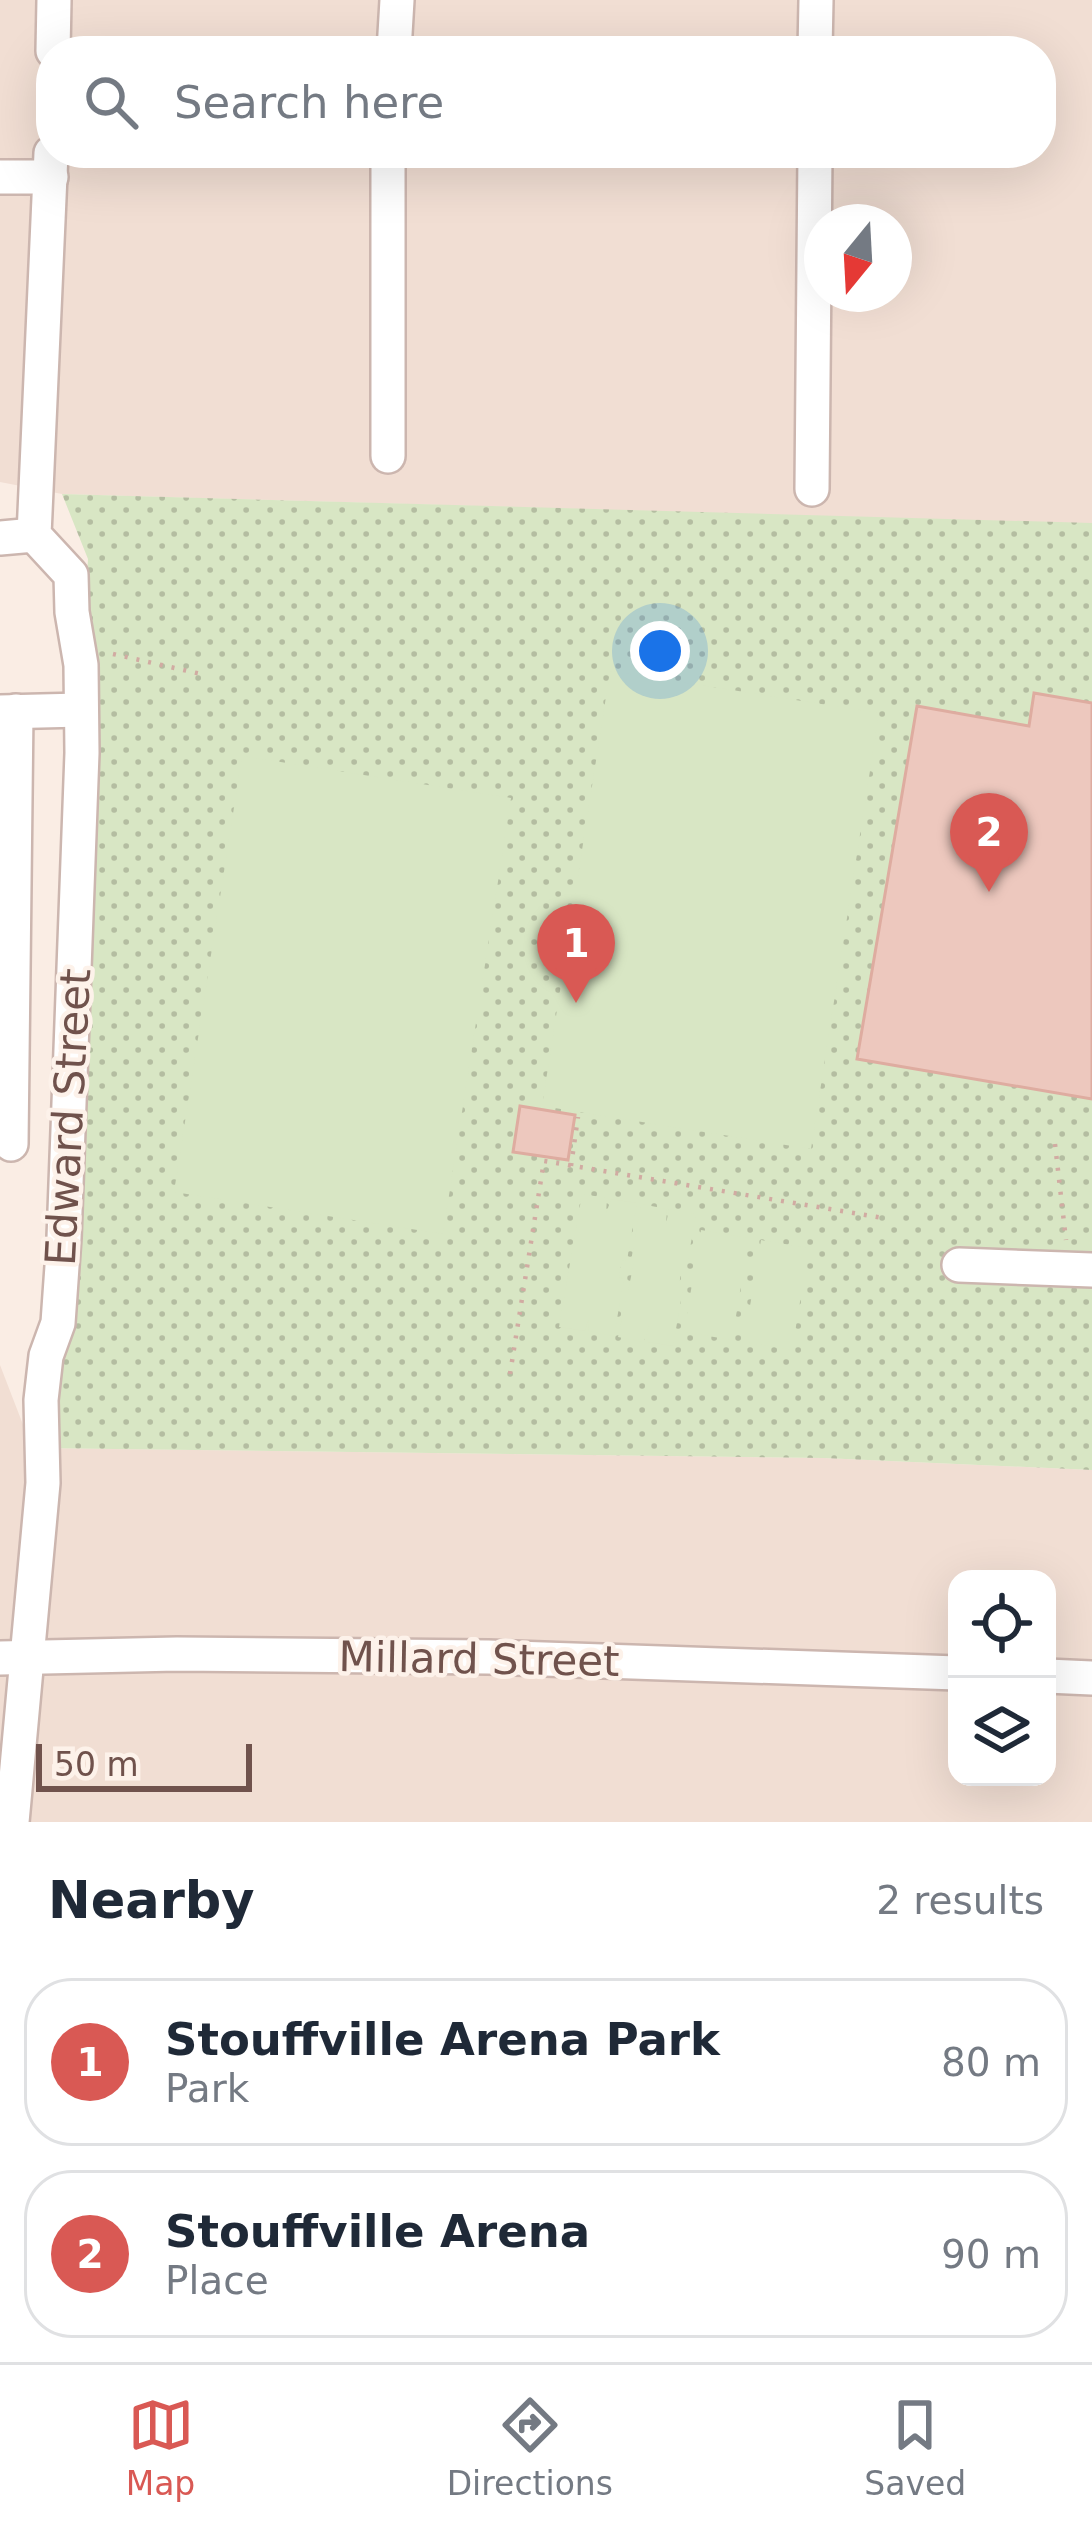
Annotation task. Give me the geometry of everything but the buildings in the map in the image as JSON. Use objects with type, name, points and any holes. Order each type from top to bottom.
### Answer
[{"type":"street","points":[[53,36],[54,0]]},
{"type":"street","points":[[395,36],[397,0]]},
{"type":"street","points":[[815,36],[816,0]]},
{"type":"street","points":[[0,177],[38,168]]},
{"type":"street","points":[[17,537],[35,476],[51,168]]},
{"type":"street","points":[[388,168],[388,456]]},
{"type":"street","points":[[812,489],[814,168]]},
{"type":"street","name":"Edward Street","points":[[12,1822],[12,1657],[44,1483],[40,1400],[46,1356],[58,1323],[81,710],[71,575],[17,537]]},
{"type":"street","points":[[65,1170],[5,1141],[8,712],[81,710]]},
{"type":"street","points":[[959,1265],[1080,1270]]},
{"type":"street","name":"Millard Street","points":[[12,1657],[488,1657],[948,1673]]},
{"type":"street","points":[[1056,1676],[1092,1678]]},
{"type":"path","points":[[77,645],[201,674]]},
{"type":"path","points":[[571,1166],[578,1118]]},
{"type":"path","points":[[1055,1144],[1080,1270]]},
{"type":"path","points":[[510,1374],[544,1161],[883,1218]]},
{"type":"shaded area","points":[[0,0],[1092,0],[1092,524],[62,494],[0,482]]},
{"type":"shaded area","points":[[0,1365],[32,1448],[823,1458],[1092,1470],[1092,1822],[0,1822]]},
{"type":"green space","points":[[62,494],[1092,523],[1092,1470],[823,1458],[32,1448],[88,559]]},
{"type":"green space","points":[[610,671],[879,713],[811,1149],[542,1106]]},
{"type":"green space","points":[[242,756],[511,798],[443,1234],[174,1192]]},
{"type":"green space","points":[[582,1194],[607,1198],[606,1214],[611,1199],[637,1203],[627,1260],[622,1261],[619,1277],[624,1279],[614,1336],[588,1331],[589,1316],[585,1331],[559,1327]]},
{"type":"green space","points":[[641,1204],[667,1209],[666,1224],[669,1209],[696,1214],[686,1271],[681,1271],[679,1288],[683,1289],[673,1346],[647,1342],[649,1326],[644,1342],[618,1337]]},
{"type":"green space","points":[[701,1230],[749,1238],[732,1340],[684,1332]]},
{"type":"green space","points":[[761,1240],[809,1248],[792,1350],[744,1342]]},
{"type":"place","name":"Stouffville Arena","points":[[989,892]]},
{"type":"place","name":"Stouffville Arena Park","points":[[576,1003]]}]
